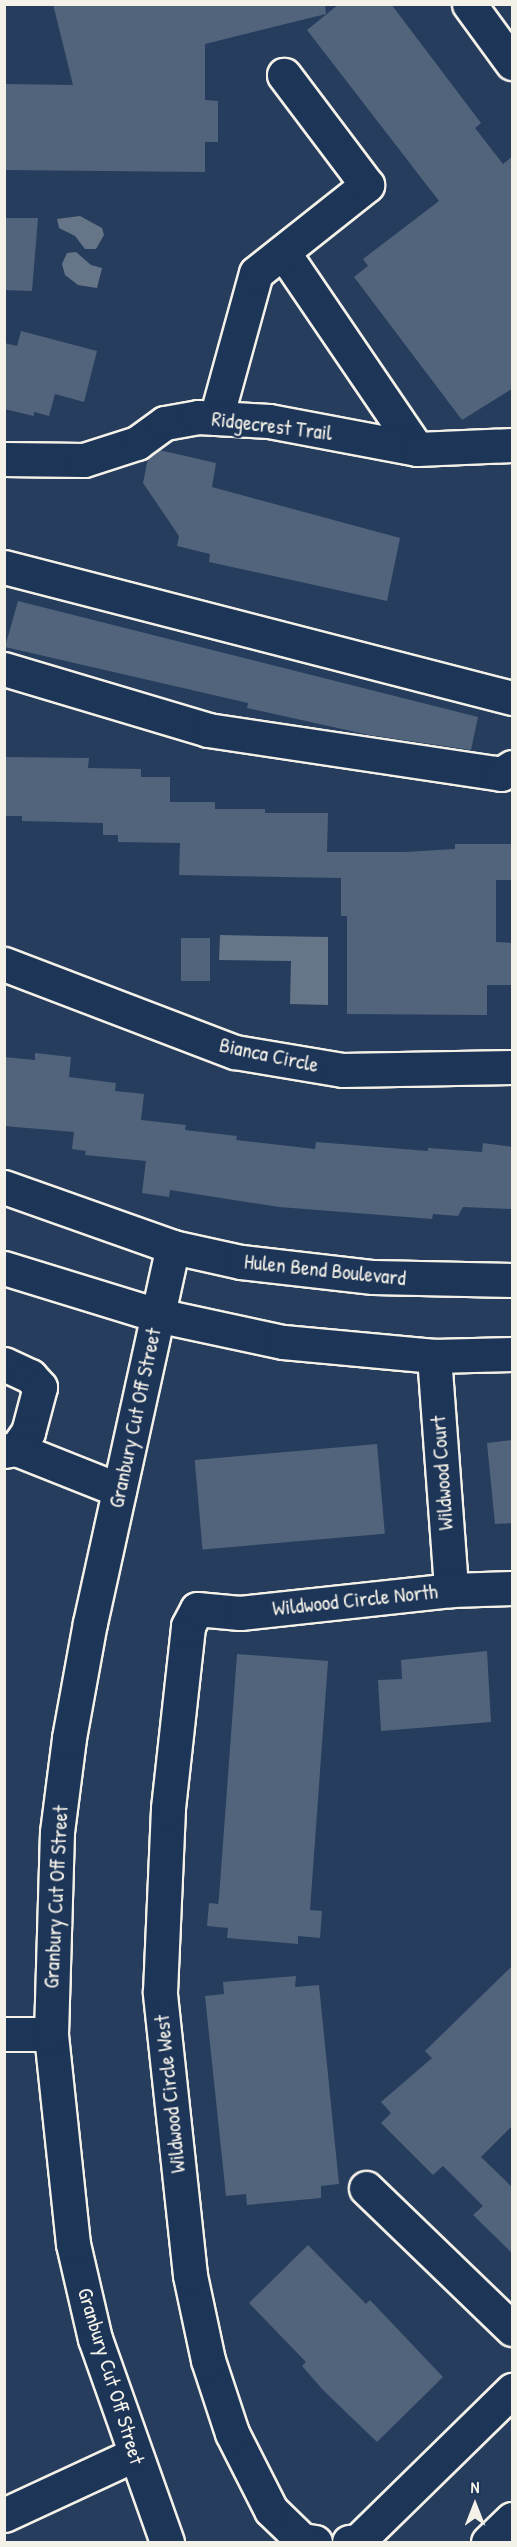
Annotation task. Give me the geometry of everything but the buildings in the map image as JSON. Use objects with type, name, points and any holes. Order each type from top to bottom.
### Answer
[{"type":"street","points":[[469,4],[513,63]]},
{"type":"street","points":[[216,418],[256,273],[367,185],[284,75]]},
{"type":"street","points":[[283,252],[417,449]]},
{"type":"street","name":"Ridgecrest Trail","points":[[4,459],[84,460],[137,443],[165,423],[216,418],[269,422],[417,449],[513,445]]},
{"type":"street","points":[[4,567],[513,698]]},
{"type":"street","points":[[4,669],[208,730],[501,774],[513,767]]},
{"type":"street","name":"Bianca Circle","points":[[4,964],[235,1052],[342,1070],[513,1067]]},
{"type":"street","name":"Hulen Bend Boulevard","points":[[4,1186],[173,1246],[301,1272],[462,1282],[513,1280]]},
{"type":"street","name":"Granbury Cut Off Street","points":[[167,2542],[133,2455],[95,2339],[73,2244],[51,2034],[57,1832],[71,1727],[119,1490],[173,1246]]},
{"type":"street","points":[[4,1268],[158,1315],[283,1342],[434,1356],[513,1354]]},
{"type":"street","name":"Wildwood Court","points":[[434,1356],[451,1590]]},
{"type":"street","points":[[4,1364],[30,1376],[40,1386],[28,1432],[10,1450],[119,1490]]},
{"type":"street","name":"Wildwood Circle North","points":[[197,1609],[240,1613],[451,1590],[513,1588]]},
{"type":"street","name":"Wildwood Circle West","points":[[197,1609],[188,1626],[168,1808],[160,1992],[190,2275],[208,2360],[232,2433],[271,2510],[302,2540],[315,2542]]},
{"type":"street","points":[[4,2034],[51,2034]]},
{"type":"street","points":[[366,2188],[513,2329]]},
{"type":"street","points":[[349,2542],[358,2541],[513,2390]]},
{"type":"street","points":[[4,2515],[133,2455]]},
{"type":"street","points":[[488,2542],[513,2519]]},
{"type":"water","points":[[80,216],[102,228],[104,235],[96,249],[85,249],[75,236],[59,228],[57,219]]},
{"type":"water","points":[[76,252],[91,265],[102,268],[97,288],[78,285],[65,275],[62,264],[67,253]]},
{"type":"water","points":[[220,935],[328,937],[328,1005],[290,1004],[291,961],[219,960]]}]
